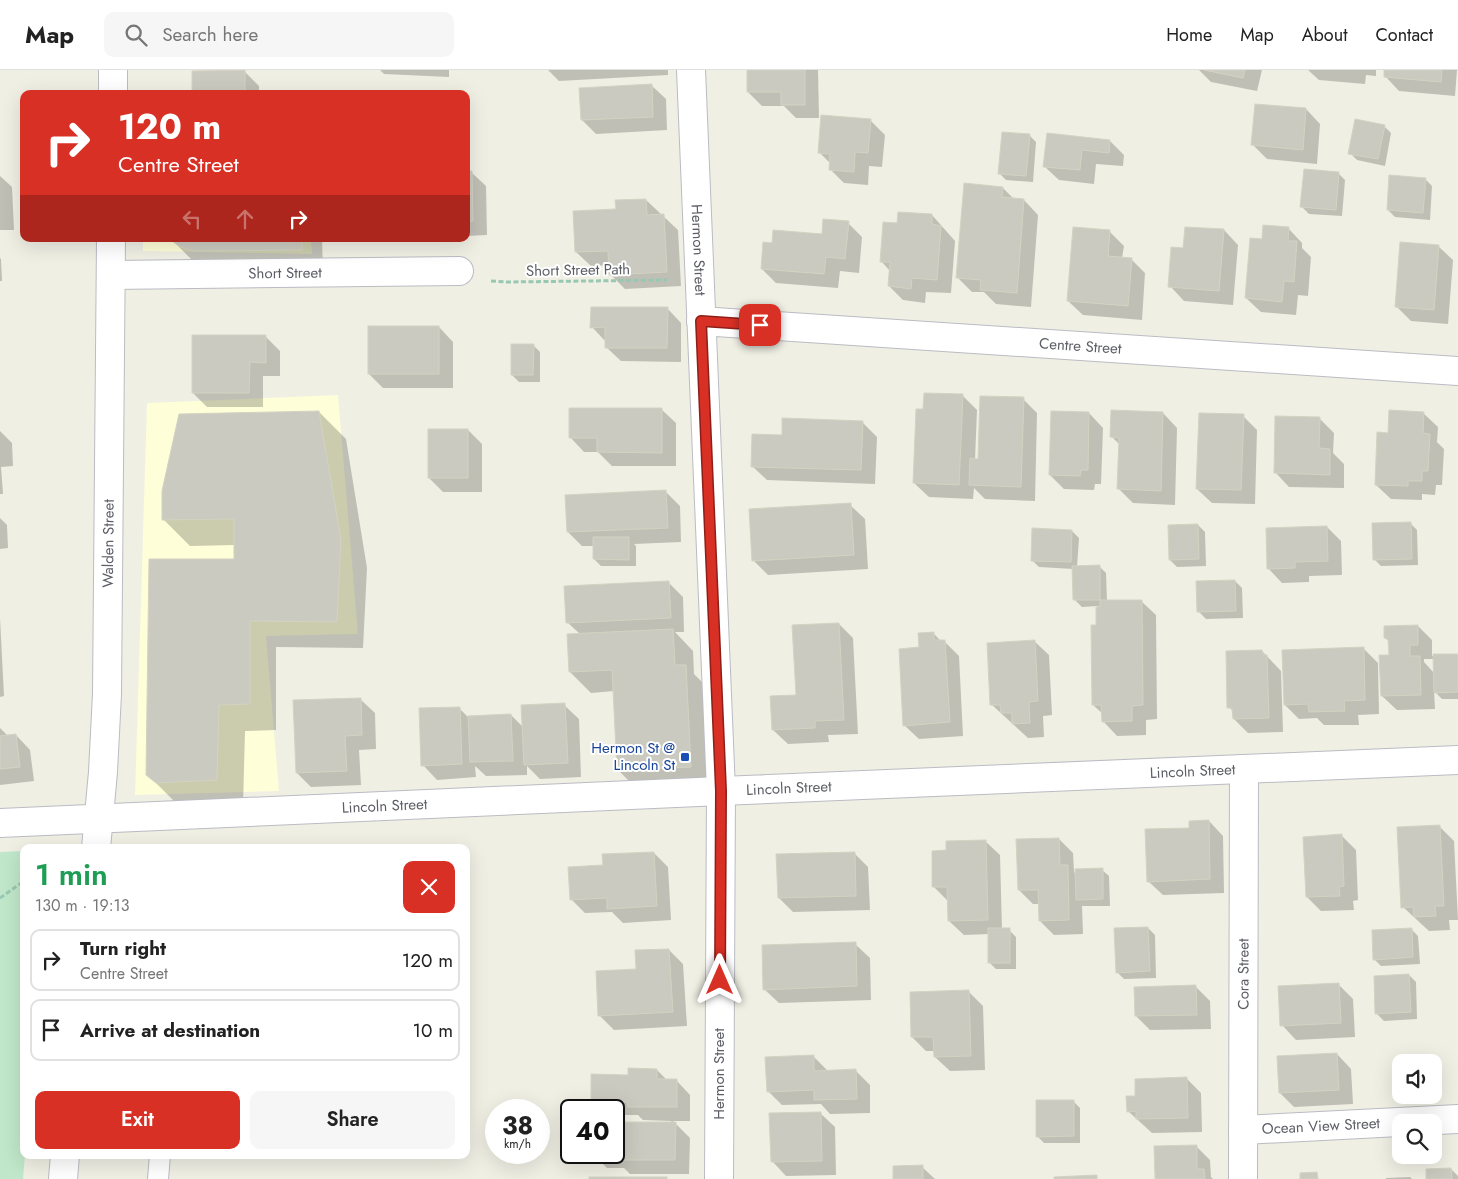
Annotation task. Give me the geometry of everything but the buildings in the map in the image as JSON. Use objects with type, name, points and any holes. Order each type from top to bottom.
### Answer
[{"type":"street","points":[[113,70],[113,90]]},
{"type":"street","name":"Hermon Street","points":[[691,70],[721,791],[719,1179]]},
{"type":"street","name":"Walden Street","points":[[96,844],[105,752],[107,694],[112,242]]},
{"type":"street","name":"Short Street","points":[[111,275],[459,271]]},
{"type":"street","name":"Centre Street","points":[[701,321],[1458,371]]},
{"type":"street","name":"Lincoln Street","points":[[0,823],[1458,760]]},
{"type":"street","name":"Cora Street","points":[[1243,1179],[1244,769]]},
{"type":"street","name":"Ocean View Street","points":[[1243,1130],[1458,1119]]},
{"type":"street","points":[[63,1179],[65,1159]]},
{"type":"lane","points":[[158,1179],[160,1159]]},
{"type":"path","name":"Short Street Path","points":[[459,271],[484,280],[506,282],[700,280]]},
{"type":"path","points":[[0,898],[20,884]]},
{"type":"shaded area","points":[[143,242],[311,242],[312,254],[143,251]]},
{"type":"shaded area","points":[[338,395],[358,634],[266,636],[279,791],[135,795],[147,403]]},
{"type":"shaded area","points":[[20,851],[20,1159],[25,1159],[23,1179],[0,1179],[0,852]]},
{"type":"place","name":"Hermon St @ Lincoln St","points":[[685,757]]},
{"type":"route","points":[[720,980],[721,791],[701,321],[760,325]]}]
